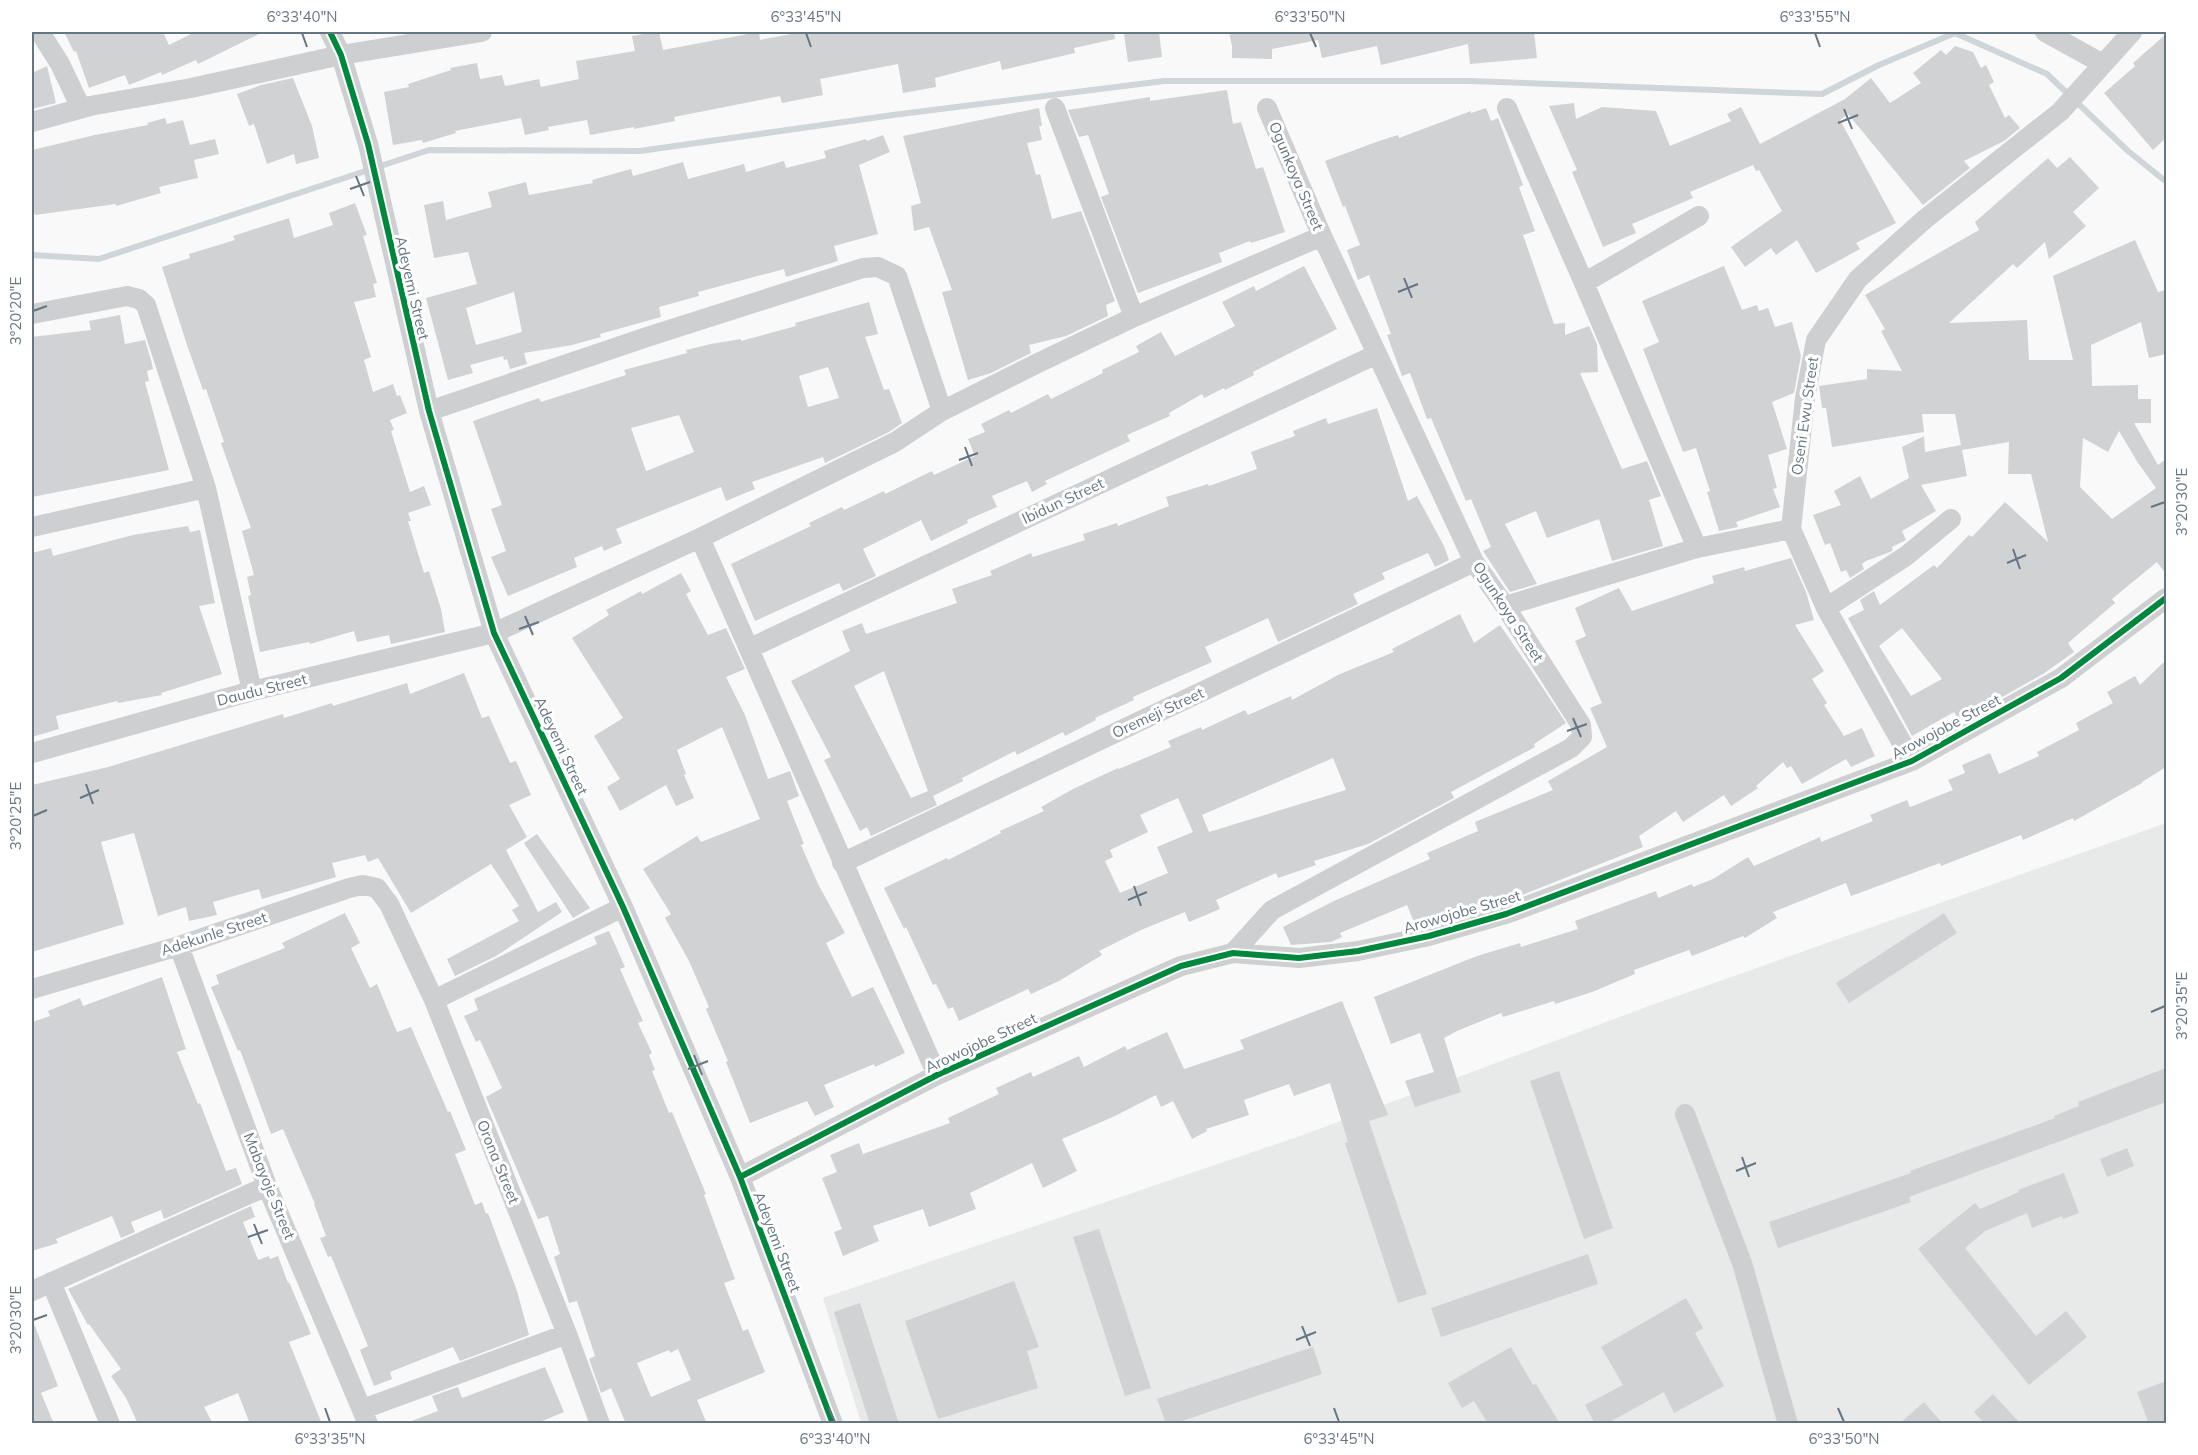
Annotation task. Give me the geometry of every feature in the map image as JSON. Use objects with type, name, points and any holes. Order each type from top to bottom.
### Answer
[{"type":"street","points":[[40,32],[60,64],[81,108]]},
{"type":"street","name":"Adeyemi Street","points":[[330,32],[341,55],[368,144],[429,411],[494,633],[623,907],[740,1177],[833,1424]]},
{"type":"street","points":[[32,122],[81,108],[191,88],[341,55],[482,32]]},
{"type":"street","points":[[2044,32],[2103,64]]},
{"type":"street","name":"Oseni Ewu Street","points":[[1912,761],[1826,608],[1791,529],[1805,398],[1816,340],[1858,279],[1925,219],[2060,112],[2132,32]]},
{"type":"street","points":[[1054,108],[1134,317]]},
{"type":"street","name":"Ogunkoya Street","points":[[1233,953],[1272,910],[1571,748],[1582,737],[1581,725],[1474,562],[1322,236],[1267,108]]},
{"type":"street","points":[[1507,108],[1697,548]]},
{"type":"street","points":[[1584,283],[1699,216]]},
{"type":"street","name":"Daudu Street","points":[[32,753],[252,691],[494,633],[700,538],[896,442],[942,411],[1134,317],[1322,236]]},
{"type":"street","points":[[429,411],[646,337],[863,268],[878,267],[897,276],[942,411]]},
{"type":"street","points":[[32,314],[127,296],[146,305],[206,488],[252,691]]},
{"type":"street","name":"Ibidun Street","points":[[750,648],[1377,354]]},
{"type":"street","points":[[32,527],[206,488]]},
{"type":"street","points":[[1826,608],[1906,556],[1951,519]]},
{"type":"street","points":[[1505,606],[1697,548],[1791,529]]},
{"type":"street","points":[[700,538],[937,1075]]},
{"type":"street","name":"Oremeji Street","points":[[842,863],[1474,562]]},
{"type":"street","name":"Arowojobe Street","points":[[740,1177],[937,1075],[1181,966],[1233,953],[1299,958],[1391,945],[1460,928],[1517,909],[1912,761],[2061,678],[2166,598]]},
{"type":"street","name":"Adekunle Street","points":[[32,989],[179,946],[363,885],[377,888],[389,904]]},
{"type":"street","name":"Orona Street","points":[[389,904],[434,1000],[567,1334],[600,1424]]},
{"type":"street","points":[[434,1000],[623,907]]},
{"type":"street","name":"Mabayoje Street","points":[[179,946],[267,1186],[365,1416]]},
{"type":"street","points":[[1685,1114],[1742,1263],[1788,1424]]},
{"type":"street","points":[[32,1291],[267,1186]]},
{"type":"street","points":[[51,1282],[110,1424]]},
{"type":"street","points":[[365,1416],[567,1334]]},
{"type":"shaded area","points":[[2166,823],[2166,1423],[861,1423],[823,1298],[1303,1135],[1649,1006]]},
{"type":"building","points":[[64,32],[163,32],[169,45],[195,32],[263,32],[198,64],[196,60],[162,75],[161,72],[129,85],[125,75],[89,88],[76,51],[74,52]]},
{"type":"building","points":[[659,32],[663,50],[759,32],[760,40],[802,32],[1114,32],[1115,39],[1074,48],[1075,53],[1002,70],[1000,61],[935,78],[936,87],[903,93],[898,64],[820,79],[823,95],[782,103],[780,96],[674,117],[675,121],[634,129],[634,127],[590,135],[587,120],[548,127],[549,130],[525,135],[521,118],[455,131],[456,133],[423,143],[422,140],[393,145],[384,92],[409,87],[408,84],[451,70],[450,68],[477,63],[480,79],[502,75],[505,86],[539,79],[541,87],[579,79],[576,61],[635,51],[632,36]]},
{"type":"building","points":[[1159,32],[1162,57],[1128,62],[1124,34]]},
{"type":"building","points":[[1229,32],[1534,32],[1537,58],[1470,64],[1468,44],[1381,65],[1377,46],[1322,58],[1318,40],[1272,49],[1272,59],[1232,58]]},
{"type":"building","points":[[2166,34],[2166,138],[2153,150],[2104,93],[2135,66],[2133,63]]},
{"type":"building","points":[[1955,46],[1973,52],[1981,68],[1986,65],[1994,82],[1989,85],[2005,118],[2009,115],[2020,128],[2004,141],[1964,161],[1970,168],[1923,205],[1848,114],[1840,120],[1896,223],[1856,243],[1860,249],[1816,273],[1797,240],[1776,255],[1771,248],[1745,267],[1731,247],[1782,211],[1759,170],[1756,171],[1753,165],[1690,192],[1693,198],[1632,224],[1636,233],[1603,247],[1572,172],[1577,170],[1549,106],[1574,103],[1576,119],[1602,107],[1656,111],[1670,146],[1731,121],[1727,114],[1741,107],[1760,144],[1845,99],[1871,78],[1890,103],[1921,83],[1913,73],[1941,50],[1946,55]]},
{"type":"building","points":[[47,66],[56,103],[32,109],[32,73]]},
{"type":"building","points":[[293,78],[312,126],[319,158],[296,164],[294,154],[267,164],[254,124],[249,126],[237,94],[261,85]]},
{"type":"building","points":[[1227,90],[1233,124],[1241,122],[1256,169],[1263,167],[1285,232],[1251,243],[1250,241],[1219,253],[1222,262],[1138,293],[1101,197],[1109,194],[1088,135],[1079,137],[1068,110],[1150,97],[1150,101]]},
{"type":"building","points":[[1039,108],[1042,140],[1027,143],[1036,175],[1040,174],[1052,219],[1081,211],[1115,301],[1106,305],[1108,316],[1066,336],[1029,345],[1031,353],[991,373],[968,380],[942,292],[952,290],[929,227],[914,231],[911,206],[921,203],[903,136]]},
{"type":"building","points":[[1486,108],[1491,121],[1498,118],[1523,185],[1519,187],[1535,231],[1523,235],[1554,324],[1565,323],[1565,335],[1589,326],[1597,344],[1598,372],[1580,373],[1622,469],[1647,461],[1661,496],[1649,500],[1663,546],[1612,561],[1599,519],[1547,538],[1536,511],[1505,524],[1537,584],[1510,592],[1483,551],[1491,547],[1471,499],[1466,501],[1431,418],[1427,419],[1410,373],[1402,376],[1387,335],[1391,334],[1369,275],[1358,280],[1347,250],[1360,245],[1325,161],[1379,141],[1398,135],[1399,138],[1471,111],[1471,113]]},
{"type":"building","points":[[165,118],[167,124],[183,120],[190,145],[215,139],[219,154],[194,160],[198,178],[159,187],[161,193],[116,206],[116,204],[35,215],[32,206],[32,150],[148,125],[147,123]]},
{"type":"building","points":[[883,135],[890,152],[859,165],[878,234],[834,246],[838,261],[786,277],[784,269],[698,292],[699,296],[659,307],[661,317],[600,334],[601,337],[572,345],[524,353],[527,364],[510,369],[507,359],[504,360],[503,356],[470,365],[473,373],[448,380],[426,298],[477,284],[468,252],[434,258],[424,205],[443,201],[446,220],[492,207],[488,192],[526,182],[529,195],[593,183],[592,180],[631,169],[633,176],[683,162],[688,179],[744,164],[746,172],[784,161],[786,168],[826,158],[824,151],[866,139],[867,141]],"holes":[[[514,292],[522,332],[476,345],[466,308]]]},
{"type":"building","points":[[2070,157],[2099,188],[2073,212],[2086,226],[2049,259],[2045,242],[2017,268],[2013,264],[1949,323],[2027,320],[2029,360],[2073,360],[2053,276],[2135,240],[2158,292],[2166,290],[2166,354],[2149,358],[2141,322],[2091,345],[2092,386],[2138,385],[2138,399],[2151,399],[2151,423],[2134,423],[2158,465],[2166,459],[2166,574],[2157,562],[2112,599],[2115,603],[2068,643],[2074,652],[2043,674],[1960,721],[1954,712],[1912,736],[1848,618],[1864,610],[1860,600],[1874,591],[1880,605],[1934,565],[1937,568],[1969,535],[1972,537],[2005,502],[2048,542],[2031,474],[2008,474],[2009,442],[1962,450],[1967,476],[1921,485],[1936,511],[1902,531],[1906,540],[1892,547],[1893,550],[1890,552],[1866,561],[1862,564],[1864,569],[1850,578],[1846,570],[1841,572],[1830,543],[1825,545],[1813,515],[1841,505],[1834,491],[1860,476],[1871,499],[1909,478],[1902,447],[1924,436],[1925,452],[1961,445],[1955,414],[1922,414],[1924,432],[1832,447],[1826,408],[1822,408],[1819,386],[1867,379],[1867,369],[1902,371],[1881,331],[1885,329],[1865,295],[1979,230],[1975,222],[2048,158],[2057,168]],"holes":[[[2119,431],[2156,488],[2112,519],[2080,487],[2083,438],[2108,452]],[[1902,628],[1942,679],[1911,696],[1879,646]]]},
{"type":"building","points":[[355,203],[367,235],[363,236],[377,283],[373,284],[376,297],[354,302],[371,357],[364,360],[373,392],[393,384],[407,413],[390,420],[394,430],[391,431],[410,492],[424,486],[431,505],[408,513],[411,521],[408,521],[424,573],[429,571],[441,609],[445,632],[391,644],[389,635],[357,642],[354,631],[310,644],[309,642],[260,652],[248,596],[251,595],[247,577],[254,575],[242,531],[251,528],[221,443],[224,442],[206,389],[203,390],[162,267],[190,258],[189,254],[235,240],[233,236],[289,218],[294,238],[333,225],[329,213]]},
{"type":"building","points":[[1304,266],[1337,329],[1253,372],[1254,375],[1225,390],[1224,388],[1204,398],[1202,394],[1169,413],[1170,416],[1127,435],[1130,441],[1045,481],[1047,484],[1032,492],[1027,481],[992,496],[997,507],[967,520],[968,523],[931,541],[921,520],[863,549],[876,576],[843,591],[839,583],[755,621],[731,564],[811,526],[809,523],[842,507],[844,510],[884,491],[885,494],[932,471],[934,475],[975,456],[968,439],[985,432],[981,424],[1009,410],[1011,413],[1048,394],[1051,399],[1103,373],[1102,370],[1139,352],[1136,346],[1161,332],[1175,356],[1235,326],[1222,302],[1254,286],[1256,291]]},
{"type":"building","points":[[1724,266],[1742,310],[1757,305],[1759,311],[1768,308],[1775,327],[1792,322],[1801,356],[1794,393],[1772,402],[1787,449],[1768,455],[1777,488],[1773,489],[1780,507],[1736,522],[1738,527],[1719,531],[1707,492],[1710,491],[1696,448],[1683,452],[1643,349],[1659,342],[1642,301]]},
{"type":"building","points":[[869,302],[878,334],[865,337],[884,390],[889,389],[902,423],[889,432],[825,463],[823,457],[752,482],[755,489],[726,501],[721,487],[616,529],[622,543],[604,551],[602,546],[574,558],[577,567],[508,596],[491,557],[506,551],[491,509],[502,505],[473,421],[539,398],[541,402],[626,375],[624,370],[687,353],[686,350],[741,339],[741,341],[796,326],[795,323]],"holes":[[[828,367],[839,398],[808,407],[799,376]],[[679,415],[694,452],[646,471],[631,428]]]},
{"type":"building","points":[[120,315],[125,344],[145,340],[153,369],[147,371],[149,381],[145,382],[169,470],[32,497],[32,337],[91,330],[89,321]]},
{"type":"building","points":[[1377,408],[1408,501],[1417,496],[1449,560],[1435,567],[1428,553],[1382,573],[1385,579],[1353,594],[1358,604],[1278,642],[1268,618],[1205,647],[1212,662],[1133,697],[1134,700],[1095,718],[1096,720],[1065,736],[1063,732],[1017,755],[1015,751],[962,778],[963,781],[933,796],[937,805],[871,836],[867,827],[860,831],[824,760],[831,757],[791,681],[850,651],[842,631],[862,623],[866,634],[957,603],[952,589],[992,575],[990,571],[1031,553],[1033,557],[1085,540],[1083,534],[1117,523],[1118,526],[1169,506],[1166,497],[1208,484],[1209,486],[1257,469],[1251,452],[1295,436],[1293,431],[1326,418],[1328,424]],"holes":[[[884,671],[928,791],[911,798],[854,686]]]},
{"type":"building","points":[[188,526],[190,532],[200,530],[215,603],[199,606],[222,674],[161,693],[162,695],[118,703],[117,701],[56,716],[59,729],[32,737],[32,553],[51,548],[53,556],[133,535]]},
{"type":"building","points":[[1791,558],[1806,592],[1814,620],[1795,625],[1824,671],[1812,679],[1827,703],[1824,705],[1844,736],[1862,728],[1875,756],[1851,767],[1846,759],[1802,784],[1791,766],[1787,768],[1783,762],[1756,786],[1758,788],[1731,806],[1724,795],[1683,822],[1676,811],[1639,836],[1643,847],[1502,903],[1416,927],[1407,905],[1340,933],[1342,937],[1331,942],[1291,945],[1283,927],[1334,901],[1430,859],[1427,853],[1478,831],[1475,822],[1553,790],[1548,781],[1607,747],[1590,708],[1602,703],[1575,641],[1586,636],[1575,608],[1619,588],[1632,611],[1714,583],[1712,576],[1744,567],[1745,571]]},
{"type":"building","points":[[681,573],[691,591],[686,594],[708,635],[726,628],[745,669],[726,677],[745,715],[768,779],[790,771],[799,796],[787,801],[804,844],[801,845],[818,884],[845,933],[826,943],[852,997],[873,987],[905,1053],[875,1067],[874,1064],[824,1085],[834,1107],[815,1116],[807,1101],[750,1123],[726,1062],[728,1061],[706,1009],[709,1007],[689,961],[665,918],[671,914],[643,869],[697,836],[701,842],[760,819],[722,727],[677,750],[694,798],[676,806],[666,785],[620,811],[607,787],[620,779],[594,736],[623,718],[572,638],[609,615],[606,610]]},
{"type":"building","points":[[1460,614],[1474,643],[1500,625],[1566,723],[1534,744],[1535,747],[1451,792],[1454,798],[1368,844],[1314,861],[1316,865],[1278,878],[1276,873],[1216,900],[1220,909],[1189,922],[1185,912],[1141,930],[1099,951],[1102,955],[1059,981],[1031,994],[1028,989],[959,1021],[953,1007],[948,1009],[936,984],[933,985],[906,927],[904,929],[884,888],[947,858],[948,860],[1001,833],[1000,831],[1044,811],[1041,807],[1073,789],[1171,747],[1168,741],[1201,727],[1202,730],[1245,710],[1248,715],[1291,696],[1292,700],[1340,674],[1394,652],[1392,649]],"holes":[[[1333,758],[1346,790],[1209,832],[1202,815]],[[1178,798],[1193,832],[1157,847],[1168,873],[1120,893],[1105,861],[1113,857],[1110,850],[1148,832],[1140,815]]]},
{"type":"building","points":[[2166,660],[2166,767],[2142,783],[2074,821],[2073,818],[2023,840],[2021,835],[1941,866],[1940,863],[1851,896],[1846,883],[1773,912],[1777,918],[1745,938],[1743,936],[1692,956],[1689,950],[1634,970],[1635,974],[1592,992],[1503,1017],[1501,1013],[1457,1031],[1444,1038],[1461,1092],[1415,1107],[1405,1081],[1434,1072],[1420,1033],[1391,1044],[1374,997],[1477,956],[1520,943],[1521,947],[1578,929],[1575,921],[1656,891],[1658,898],[1692,884],[1693,887],[1713,879],[1748,857],[1754,866],[1820,837],[1821,842],[1873,821],[1870,815],[1907,800],[1910,807],[1953,790],[1948,780],[1965,773],[1962,765],[1990,753],[1999,774],[2039,756],[2037,752],[2079,730],[2076,723],[2113,703],[2107,692],[2135,676],[2140,685]]},
{"type":"building","points":[[464,673],[482,718],[489,716],[510,763],[516,761],[531,795],[509,805],[527,837],[506,850],[538,912],[556,902],[562,912],[496,956],[455,976],[447,959],[519,921],[512,910],[519,906],[491,864],[411,913],[378,858],[368,862],[365,855],[332,863],[336,877],[262,899],[259,889],[213,902],[217,915],[189,921],[186,907],[158,916],[134,833],[101,842],[124,924],[32,952],[32,785],[108,767],[283,714],[284,718],[332,703],[333,706],[407,683],[410,694]]},
{"type":"building","points":[[537,834],[590,908],[573,918],[524,843]]},
{"type":"building","points":[[345,913],[360,943],[351,948],[370,988],[377,984],[397,1032],[411,1027],[448,1112],[450,1111],[466,1150],[455,1154],[475,1205],[482,1202],[486,1214],[488,1213],[517,1291],[529,1335],[460,1361],[453,1347],[390,1372],[392,1379],[374,1386],[360,1350],[368,1346],[331,1256],[328,1257],[320,1238],[326,1236],[315,1204],[283,1129],[271,1134],[240,1050],[238,1051],[211,987],[219,984],[216,975],[285,948],[282,943]]},
{"type":"building","points":[[1944,913],[1957,933],[1849,1003],[1836,983]]},
{"type":"building","points":[[609,931],[625,967],[620,969],[643,1021],[638,1023],[652,1053],[649,1055],[655,1070],[652,1071],[669,1113],[672,1112],[706,1194],[704,1195],[735,1279],[724,1283],[743,1331],[748,1329],[765,1372],[697,1400],[707,1424],[626,1424],[611,1388],[601,1393],[589,1359],[595,1356],[577,1301],[569,1303],[554,1257],[560,1254],[548,1216],[538,1219],[486,1097],[502,1088],[480,1040],[476,1042],[464,1016],[478,1010],[474,999],[597,944],[594,937]],"holes":[[[678,1349],[691,1380],[651,1397],[637,1363],[669,1350],[670,1353]]]},
{"type":"building","points":[[162,977],[186,1049],[177,1052],[198,1104],[200,1103],[226,1171],[236,1168],[242,1184],[164,1219],[161,1210],[131,1222],[135,1232],[121,1238],[112,1216],[56,1239],[58,1243],[32,1251],[32,1022],[50,1016],[48,1011],[80,998],[83,1006]]},
{"type":"building","points":[[1342,1001],[1388,1115],[1369,1121],[1427,1294],[1398,1303],[1345,1143],[1348,1142],[1330,1083],[1294,1096],[1289,1084],[1244,1100],[1249,1115],[1206,1129],[1207,1131],[1192,1139],[1173,1101],[1161,1107],[1156,1095],[1062,1139],[1077,1171],[1043,1188],[1032,1163],[970,1193],[976,1209],[929,1227],[923,1209],[873,1226],[879,1241],[843,1256],[834,1232],[842,1229],[822,1178],[837,1172],[830,1155],[859,1143],[863,1154],[950,1123],[948,1118],[999,1094],[996,1088],[1031,1072],[1033,1077],[1079,1056],[1084,1067],[1125,1046],[1127,1050],[1167,1032],[1184,1069],[1244,1049],[1240,1040]]},
{"type":"building","points":[[2166,1068],[2166,1102],[1909,1197],[1911,1202],[1778,1248],[1769,1222],[1911,1173],[1910,1171],[2055,1118],[2054,1116],[2079,1106],[2078,1102]]},
{"type":"building","points":[[1559,1071],[1613,1228],[1584,1239],[1530,1081]]},
{"type":"building","points":[[2127,1148],[2134,1166],[2107,1177],[2100,1159]]},
{"type":"building","points":[[2064,1173],[2079,1213],[2063,1219],[2062,1216],[2032,1228],[2027,1213],[1985,1231],[1965,1248],[2036,1336],[2066,1311],[2087,1337],[2029,1385],[1918,1249],[1975,1203],[1980,1209],[2019,1192],[2018,1190]]},
{"type":"building","points":[[251,1206],[255,1217],[243,1222],[258,1260],[278,1256],[311,1334],[289,1342],[322,1424],[250,1424],[238,1393],[204,1407],[213,1424],[138,1424],[126,1398],[111,1376],[121,1369],[88,1325],[68,1289]]},
{"type":"building","points":[[1099,1229],[1151,1388],[1125,1396],[1073,1237]]},
{"type":"building","points":[[1588,1254],[1598,1284],[1441,1337],[1431,1308]]},
{"type":"building","points":[[1014,1281],[1039,1347],[1027,1351],[1038,1388],[938,1419],[905,1321]]},
{"type":"building","points":[[1686,1298],[1703,1328],[1695,1333],[1724,1386],[1674,1413],[1664,1392],[1606,1424],[1595,1424],[1585,1405],[1623,1385],[1601,1347]]},
{"type":"building","points":[[860,1303],[899,1424],[870,1424],[834,1312]]},
{"type":"building","points":[[33,1321],[58,1386],[41,1393],[54,1424],[32,1424]]},
{"type":"building","points":[[1313,1347],[1322,1374],[1173,1424],[1166,1424],[1157,1399]]},
{"type":"building","points":[[1511,1347],[1533,1385],[1536,1384],[1560,1424],[1488,1424],[1474,1401],[1462,1408],[1448,1383]]},
{"type":"building","points":[[545,1367],[564,1412],[535,1424],[409,1424],[409,1422],[438,1411],[432,1396],[458,1387],[462,1398]]},
{"type":"building","points":[[2166,1381],[2166,1424],[2149,1424],[2137,1392]]},
{"type":"building","points":[[1993,1394],[2021,1424],[1985,1424],[1974,1412]]},
{"type":"building","points":[[1924,1402],[1943,1424],[1899,1424]]},
{"type":"waterway","points":[[32,255],[99,259],[429,150],[640,151],[893,115],[1164,81],[1469,81],[1822,94],[1879,65],[1955,33],[2047,74],[2128,151],[2164,180],[2166,179]]},
{"type":"cycle path","points":[[330,32],[341,55],[368,144],[429,411],[494,633],[623,907],[740,1177],[833,1424]]},
{"type":"cycle path","points":[[740,1177],[937,1075],[1181,966],[1233,953],[1299,958],[1358,951],[1429,936],[1506,914],[1912,761],[2061,678],[2166,598]]}]
